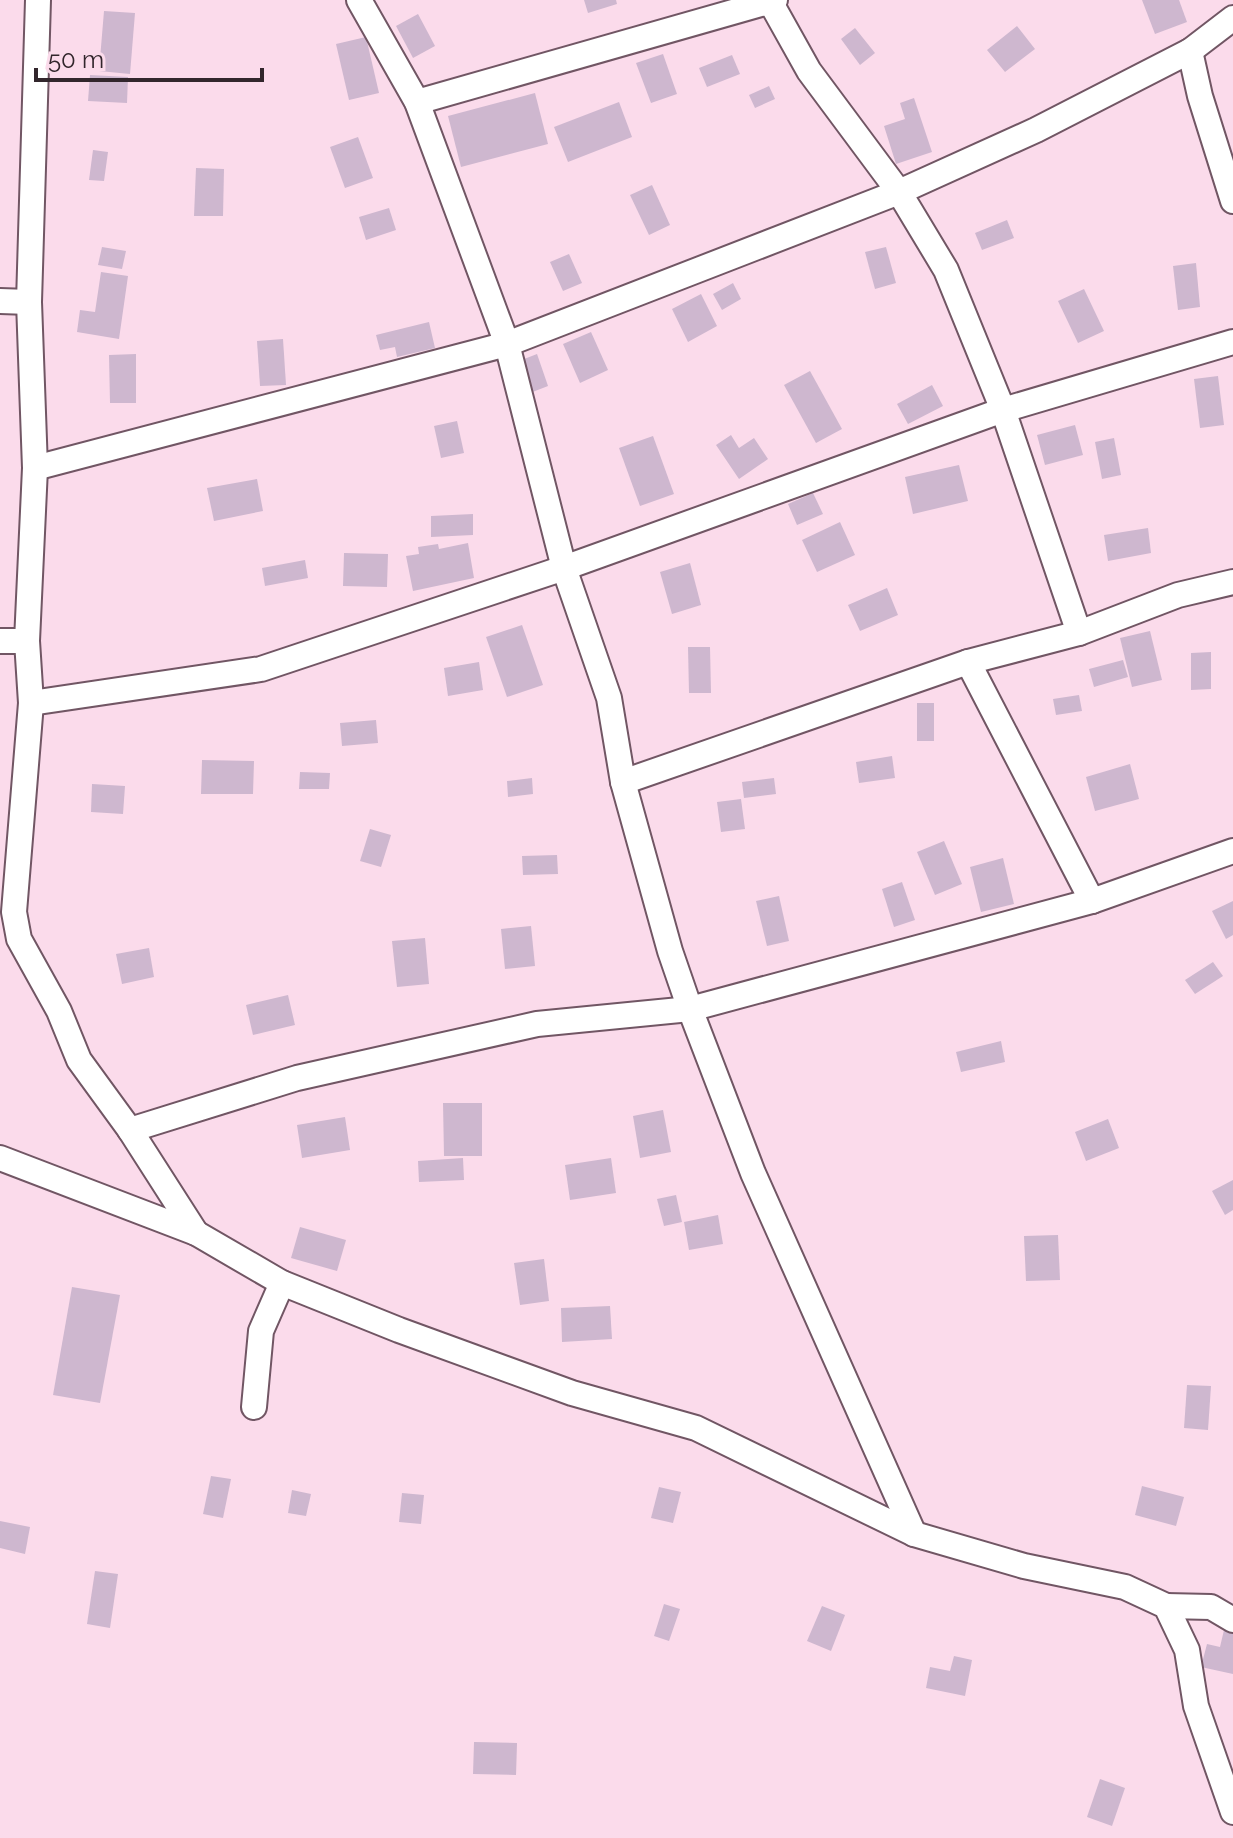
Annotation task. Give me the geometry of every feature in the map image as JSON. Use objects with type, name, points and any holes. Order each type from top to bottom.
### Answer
[{"type":"street","points":[[38,0],[29,302],[35,468],[27,641],[31,703],[14,912],[19,939],[59,1011],[79,1060],[130,1130],[196,1233]]},
{"type":"street","points":[[359,0],[417,102],[507,344],[564,568],[609,698],[623,782],[670,951],[690,1009],[753,1173],[914,1534]]},
{"type":"street","points":[[35,468],[507,344],[899,192],[1036,130],[1190,51],[1233,18],[1229,0]]},
{"type":"street","points":[[417,102],[773,1],[809,71],[899,192],[946,270],[1003,410],[1079,633]]},
{"type":"street","points":[[1190,51],[1200,96],[1233,201]]},
{"type":"street","points":[[0,301],[29,302]]},
{"type":"street","points":[[31,703],[261,669],[564,568],[1003,410],[1233,342]]},
{"type":"street","points":[[623,782],[968,662],[1079,633],[1178,595],[1233,582]]},
{"type":"street","points":[[0,641],[27,641]]},
{"type":"street","points":[[968,662],[1092,901]]},
{"type":"street","points":[[130,1130],[297,1078],[537,1024],[690,1009],[1092,901],[1233,851]]},
{"type":"street","points":[[0,1158],[196,1233],[282,1283],[399,1330],[572,1393],[696,1428],[914,1534],[1024,1566],[1125,1587],[1166,1606],[1211,1607],[1233,1620]]},
{"type":"street","points":[[254,1407],[261,1331],[282,1283]]},
{"type":"street","points":[[1166,1606],[1187,1650],[1196,1706],[1233,1812]]},
{"type":"building","points":[[584,0],[616,0],[617,4],[588,13]]},
{"type":"building","points":[[1142,0],[1179,0],[1187,22],[1155,34]]},
{"type":"building","points":[[104,11],[135,13],[130,74],[99,71]]},
{"type":"building","points":[[418,14],[435,46],[413,58],[396,26]]},
{"type":"building","points":[[1017,26],[1035,49],[1005,72],[987,50]]},
{"type":"building","points":[[855,28],[875,53],[860,65],[841,39]]},
{"type":"building","points":[[366,37],[379,93],[349,100],[336,44]]},
{"type":"building","points":[[663,54],[677,94],[651,103],[636,63]]},
{"type":"building","points":[[732,55],[740,74],[707,87],[699,68]]},
{"type":"building","points":[[90,75],[128,77],[127,103],[88,101]]},
{"type":"building","points":[[769,86],[775,99],[755,108],[749,95]]},
{"type":"building","points":[[535,93],[548,144],[461,167],[448,116]]},
{"type":"building","points":[[914,98],[932,152],[896,164],[884,126],[905,119],[900,103]]},
{"type":"building","points":[[619,102],[632,137],[568,162],[554,127]]},
{"type":"building","points":[[358,137],[373,178],[345,188],[330,147]]},
{"type":"building","points":[[93,150],[108,152],[104,181],[89,180]]},
{"type":"building","points":[[196,168],[224,169],[223,216],[194,216]]},
{"type":"building","points":[[652,185],[670,225],[649,235],[630,195]]},
{"type":"building","points":[[389,208],[396,230],[366,240],[359,217]]},
{"type":"building","points":[[1007,220],[1014,238],[982,250],[975,233]]},
{"type":"building","points":[[102,247],[126,251],[122,269],[98,265]]},
{"type":"building","points":[[886,247],[896,283],[875,289],[865,252]]},
{"type":"building","points":[[569,254],[582,283],[563,291],[550,262]]},
{"type":"building","points":[[1196,263],[1200,307],[1178,310],[1173,266]]},
{"type":"building","points":[[101,272],[128,276],[119,339],[77,332],[80,310],[95,312]]},
{"type":"building","points":[[733,283],[741,299],[722,310],[713,294]]},
{"type":"building","points":[[1084,289],[1104,331],[1078,343],[1058,301]]},
{"type":"building","points":[[701,294],[717,326],[688,342],[672,309]]},
{"type":"building","points":[[429,322],[435,348],[397,357],[395,347],[380,350],[376,335]]},
{"type":"building","points":[[591,332],[608,370],[580,383],[563,344]]},
{"type":"building","points":[[283,339],[286,385],[260,386],[257,341]]},
{"type":"building","points":[[136,354],[136,403],[110,403],[109,355]]},
{"type":"building","points":[[537,354],[548,386],[530,393],[519,361]]},
{"type":"building","points":[[810,371],[842,429],[816,443],[784,385]]},
{"type":"building","points":[[1218,376],[1224,425],[1200,428],[1194,379]]},
{"type":"building","points":[[932,385],[943,406],[908,424],[897,404]]},
{"type":"building","points":[[457,421],[464,453],[441,458],[434,426]]},
{"type":"building","points":[[1075,425],[1083,455],[1045,465],[1037,435]]},
{"type":"building","points":[[731,435],[739,448],[754,438],[768,459],[739,479],[716,445]]},
{"type":"building","points":[[653,436],[674,494],[640,506],[619,448]]},
{"type":"building","points":[[1114,438],[1121,475],[1102,479],[1095,442]]},
{"type":"building","points":[[959,465],[968,501],[913,514],[905,477]]},
{"type":"building","points":[[257,479],[263,511],[214,521],[207,488]]},
{"type":"building","points":[[813,493],[823,514],[797,525],[788,504]]},
{"type":"building","points":[[473,514],[473,535],[431,537],[431,516]]},
{"type":"building","points":[[840,522],[855,555],[817,572],[802,540]]},
{"type":"building","points":[[1148,528],[1151,553],[1108,561],[1104,535]]},
{"type":"building","points":[[468,543],[474,578],[413,591],[406,556],[419,554],[418,547],[438,544],[439,549]]},
{"type":"building","points":[[344,553],[388,554],[387,587],[343,586]]},
{"type":"building","points":[[305,560],[308,578],[265,586],[262,568]]},
{"type":"building","points":[[690,563],[701,605],[672,614],[660,572]]},
{"type":"building","points":[[887,588],[898,615],[860,631],[848,605]]},
{"type":"building","points":[[522,625],[543,685],[507,697],[486,637]]},
{"type":"building","points":[[1150,631],[1162,680],[1132,687],[1120,638]]},
{"type":"building","points":[[688,647],[710,647],[711,693],[689,693]]},
{"type":"building","points":[[1211,652],[1211,689],[1191,690],[1191,653]]},
{"type":"building","points":[[1123,660],[1128,677],[1094,687],[1089,669]]},
{"type":"building","points":[[479,662],[483,690],[448,696],[444,668]]},
{"type":"building","points":[[1079,695],[1082,711],[1056,715],[1053,699]]},
{"type":"building","points":[[917,703],[934,703],[934,741],[917,741]]},
{"type":"building","points":[[376,720],[378,743],[342,746],[340,723]]},
{"type":"building","points":[[892,756],[895,778],[859,783],[856,762]]},
{"type":"building","points":[[202,760],[254,761],[253,794],[201,794]]},
{"type":"building","points":[[1130,764],[1139,799],[1095,811],[1086,777]]},
{"type":"building","points":[[300,772],[330,773],[329,789],[299,789]]},
{"type":"building","points":[[532,778],[533,794],[508,797],[507,781]]},
{"type":"building","points":[[774,778],[776,794],[744,798],[742,782]]},
{"type":"building","points":[[92,784],[125,786],[123,814],[91,812]]},
{"type":"building","points":[[741,799],[745,829],[721,832],[717,802]]},
{"type":"building","points":[[370,829],[391,835],[381,867],[360,861]]},
{"type":"building","points":[[944,841],[962,884],[935,895],[917,852]]},
{"type":"building","points":[[557,855],[558,874],[523,875],[522,856]]},
{"type":"building","points":[[1003,858],[1014,904],[981,912],[970,867]]},
{"type":"building","points":[[902,882],[915,920],[894,927],[882,889]]},
{"type":"building","points":[[779,896],[789,941],[767,946],[756,901]]},
{"type":"building","points":[[1233,901],[1233,935],[1226,939],[1212,911]]},
{"type":"building","points":[[531,926],[535,966],[505,969],[501,929]]},
{"type":"building","points":[[425,938],[429,984],[397,987],[392,941]]},
{"type":"building","points":[[149,948],[154,977],[122,984],[116,954]]},
{"type":"building","points":[[1213,962],[1223,976],[1195,994],[1185,980]]},
{"type":"building","points":[[288,995],[295,1025],[253,1035],[246,1005]]},
{"type":"building","points":[[1001,1041],[1005,1062],[961,1072],[956,1052]]},
{"type":"building","points":[[443,1103],[482,1103],[482,1156],[444,1156]]},
{"type":"building","points":[[663,1110],[671,1152],[640,1158],[633,1116]]},
{"type":"building","points":[[345,1117],[350,1150],[302,1158],[297,1125]]},
{"type":"building","points":[[1108,1119],[1119,1148],[1086,1161],[1075,1132]]},
{"type":"building","points":[[463,1158],[464,1180],[419,1182],[418,1161]]},
{"type":"building","points":[[611,1158],[616,1193],[570,1200],[565,1165]]},
{"type":"building","points":[[1233,1180],[1233,1210],[1225,1215],[1212,1191]]},
{"type":"building","points":[[676,1195],[682,1222],[664,1226],[657,1199]]},
{"type":"building","points":[[718,1215],[723,1244],[689,1250],[684,1222]]},
{"type":"building","points":[[300,1227],[346,1240],[337,1271],[291,1258]]},
{"type":"building","points":[[1058,1235],[1060,1280],[1026,1281],[1024,1236]]},
{"type":"building","points":[[544,1259],[549,1301],[520,1305],[514,1263]]},
{"type":"building","points":[[72,1287],[120,1295],[100,1403],[53,1395]]},
{"type":"building","points":[[610,1306],[612,1339],[562,1342],[561,1308]]},
{"type":"building","points":[[1187,1385],[1211,1386],[1208,1430],[1184,1428]]},
{"type":"building","points":[[211,1476],[231,1479],[223,1518],[203,1514]]},
{"type":"building","points":[[1142,1486],[1184,1497],[1176,1526],[1135,1515]]},
{"type":"building","points":[[659,1487],[681,1492],[673,1523],[651,1518]]},
{"type":"building","points":[[292,1490],[311,1494],[306,1516],[288,1513]]},
{"type":"building","points":[[402,1493],[424,1495],[421,1524],[399,1522]]},
{"type":"building","points":[[0,1521],[30,1527],[25,1554],[0,1548]]},
{"type":"building","points":[[95,1571],[118,1574],[110,1628],[87,1624]]},
{"type":"building","points":[[664,1604],[680,1609],[669,1641],[654,1636]]},
{"type":"building","points":[[822,1606],[845,1615],[831,1651],[807,1641]]},
{"type":"building","points":[[1224,1630],[1233,1632],[1233,1674],[1201,1667],[1207,1644],[1220,1647]]},
{"type":"building","points":[[954,1656],[972,1660],[965,1696],[926,1688],[930,1667],[950,1671]]},
{"type":"building","points":[[474,1742],[517,1743],[516,1775],[473,1774]]},
{"type":"building","points":[[1100,1779],[1125,1788],[1112,1826],[1087,1817]]}]
